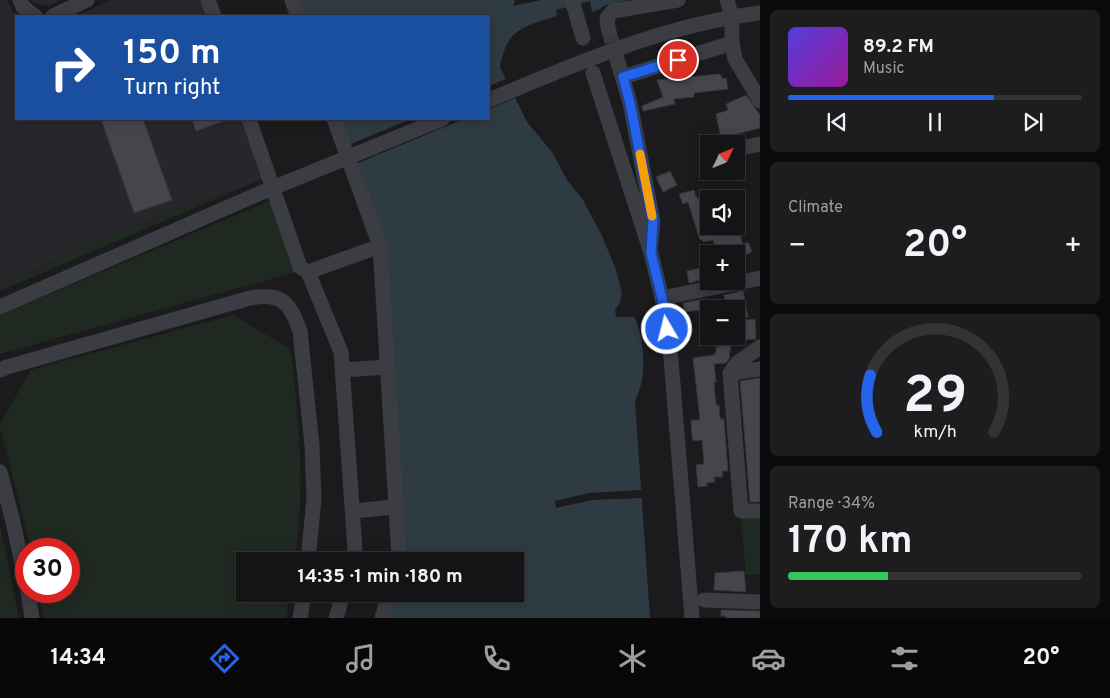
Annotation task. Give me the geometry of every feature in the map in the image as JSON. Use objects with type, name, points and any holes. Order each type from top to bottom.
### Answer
[{"type":"street","points":[[20,0],[24,7],[34,15]]},
{"type":"street","points":[[55,15],[87,0]]},
{"type":"street","points":[[208,0],[214,15]]},
{"type":"street","points":[[292,0],[298,15]]},
{"type":"street","points":[[572,0],[583,38]]},
{"type":"street","points":[[608,28],[607,18],[613,11],[678,0]]},
{"type":"street","points":[[727,0],[732,17],[732,43],[735,59],[757,96]]},
{"type":"street","points":[[490,100],[644,39],[732,17],[760,13]]},
{"type":"street","points":[[623,77],[732,43]]},
{"type":"street","points":[[617,59],[630,103],[653,221],[651,253]]},
{"type":"street","points":[[593,73],[651,253],[662,298],[671,359],[692,618]]},
{"type":"street","points":[[249,120],[300,267],[308,272],[315,307],[341,352],[354,552]]},
{"type":"street","points":[[334,120],[380,246],[398,552]]},
{"type":"street","points":[[0,307],[258,194],[440,120]]},
{"type":"street","points":[[745,147],[760,144]]},
{"type":"street","points":[[308,272],[380,246]]},
{"type":"street","points":[[662,298],[760,278]]},
{"type":"street","points":[[0,370],[250,298],[269,295],[283,300],[294,315],[300,331],[312,445],[314,498],[309,552]]},
{"type":"street","points":[[760,347],[737,363],[730,373],[741,512],[760,512]]},
{"type":"street","points":[[343,370],[387,367]]},
{"type":"street","points":[[730,373],[760,370]]},
{"type":"street","points":[[0,472],[17,538]]},
{"type":"street","points":[[352,511],[396,507]]},
{"type":"street","points":[[704,600],[760,602]]},
{"type":"street","points":[[300,618],[303,602]]},
{"type":"street","points":[[336,618],[341,602]]},
{"type":"street","points":[[382,618],[387,602]]},
{"type":"street","points":[[30,603],[32,618]]},
{"type":"shaded area","points":[[0,0],[7,0],[15,16],[15,120],[244,120],[265,178],[105,237],[0,286]]},
{"type":"shaded area","points":[[30,0],[60,0],[49,6]]},
{"type":"shaded area","points":[[110,0],[203,0],[208,15],[79,15]]},
{"type":"shaded area","points":[[297,0],[515,0],[513,6],[541,0],[628,0],[605,5],[592,12],[590,1],[556,10],[557,16],[526,27],[512,37],[503,54],[500,67],[527,122],[552,152],[567,180],[583,200],[602,236],[615,267],[622,293],[620,302],[615,310],[616,317],[634,317],[639,330],[643,356],[643,372],[635,402],[650,618],[388,618],[392,602],[524,602],[524,552],[403,552],[386,249],[339,120],[490,120],[490,15],[302,15]]},
{"type":"shaded area","points":[[265,178],[0,291],[0,286],[105,237]]},
{"type":"shaded area","points":[[272,200],[296,272],[0,354],[0,315]]},
{"type":"shaded area","points":[[233,315],[290,349],[299,428],[300,455],[300,508],[296,552],[236,552],[236,602],[289,602],[286,618],[43,618],[41,603],[80,603],[80,538],[28,538],[0,424],[31,370]]},
{"type":"shaded area","points":[[741,517],[760,518],[760,574],[746,575]]},
{"type":"shaded area","points":[[0,525],[19,618],[0,618]]},
{"type":"pier","points":[[508,78],[517,97],[490,109],[490,86]]},
{"type":"pier","points":[[409,120],[462,120],[353,165],[346,146]]},
{"type":"pier","points":[[641,490],[642,498],[592,500],[556,508],[555,501],[589,493]]},
{"type":"building","points":[[720,74],[723,79],[726,78],[728,89],[694,93],[694,97],[674,99],[675,104],[643,111],[642,106],[663,97],[657,80]]},
{"type":"building","points":[[746,95],[760,115],[760,128],[733,135],[720,135],[716,114],[728,110],[726,104]]},
{"type":"building","points":[[101,120],[143,120],[172,200],[134,213]]},
{"type":"building","points":[[192,120],[226,120],[196,131]]},
{"type":"building","points":[[670,171],[677,185],[663,192],[656,177]]},
{"type":"building","points":[[694,190],[696,197],[700,198],[700,235],[740,235],[743,245],[714,245],[713,240],[703,242],[702,239],[700,240],[688,202],[683,204],[679,194]]},
{"type":"building","points":[[748,242],[752,252],[745,255],[745,245],[743,245]]},
{"type":"building","points":[[700,268],[700,280],[689,283],[687,271]]},
{"type":"building","points":[[743,291],[745,300],[725,300],[724,295]]},
{"type":"building","points":[[705,299],[700,300],[700,310],[685,312],[683,303]]},
{"type":"building","points":[[745,301],[748,317],[745,317]]},
{"type":"building","points":[[755,319],[756,339],[745,340],[745,320]]},
{"type":"building","points":[[719,345],[731,345],[730,357],[726,363],[714,364],[716,405],[719,405],[720,419],[724,419],[728,471],[722,471],[723,477],[714,477],[715,482],[707,483],[707,486],[698,487],[696,465],[704,464],[702,440],[693,441],[692,437],[691,420],[700,420],[693,358],[714,355],[716,347],[719,347]]},
{"type":"building","points":[[760,378],[760,502],[750,502],[740,381]]},
{"type":"building","points":[[744,571],[746,592],[714,590],[715,573]]},
{"type":"building","points":[[721,610],[760,611],[760,618],[726,618],[726,616],[721,616]]},
{"type":"tunnel","points":[[608,28],[617,59]]},
{"type":"slow traffic","points":[[640,154],[652,216]]},
{"type":"route","points":[[667,329],[651,253],[653,221],[630,103],[623,77],[678,60]]}]
